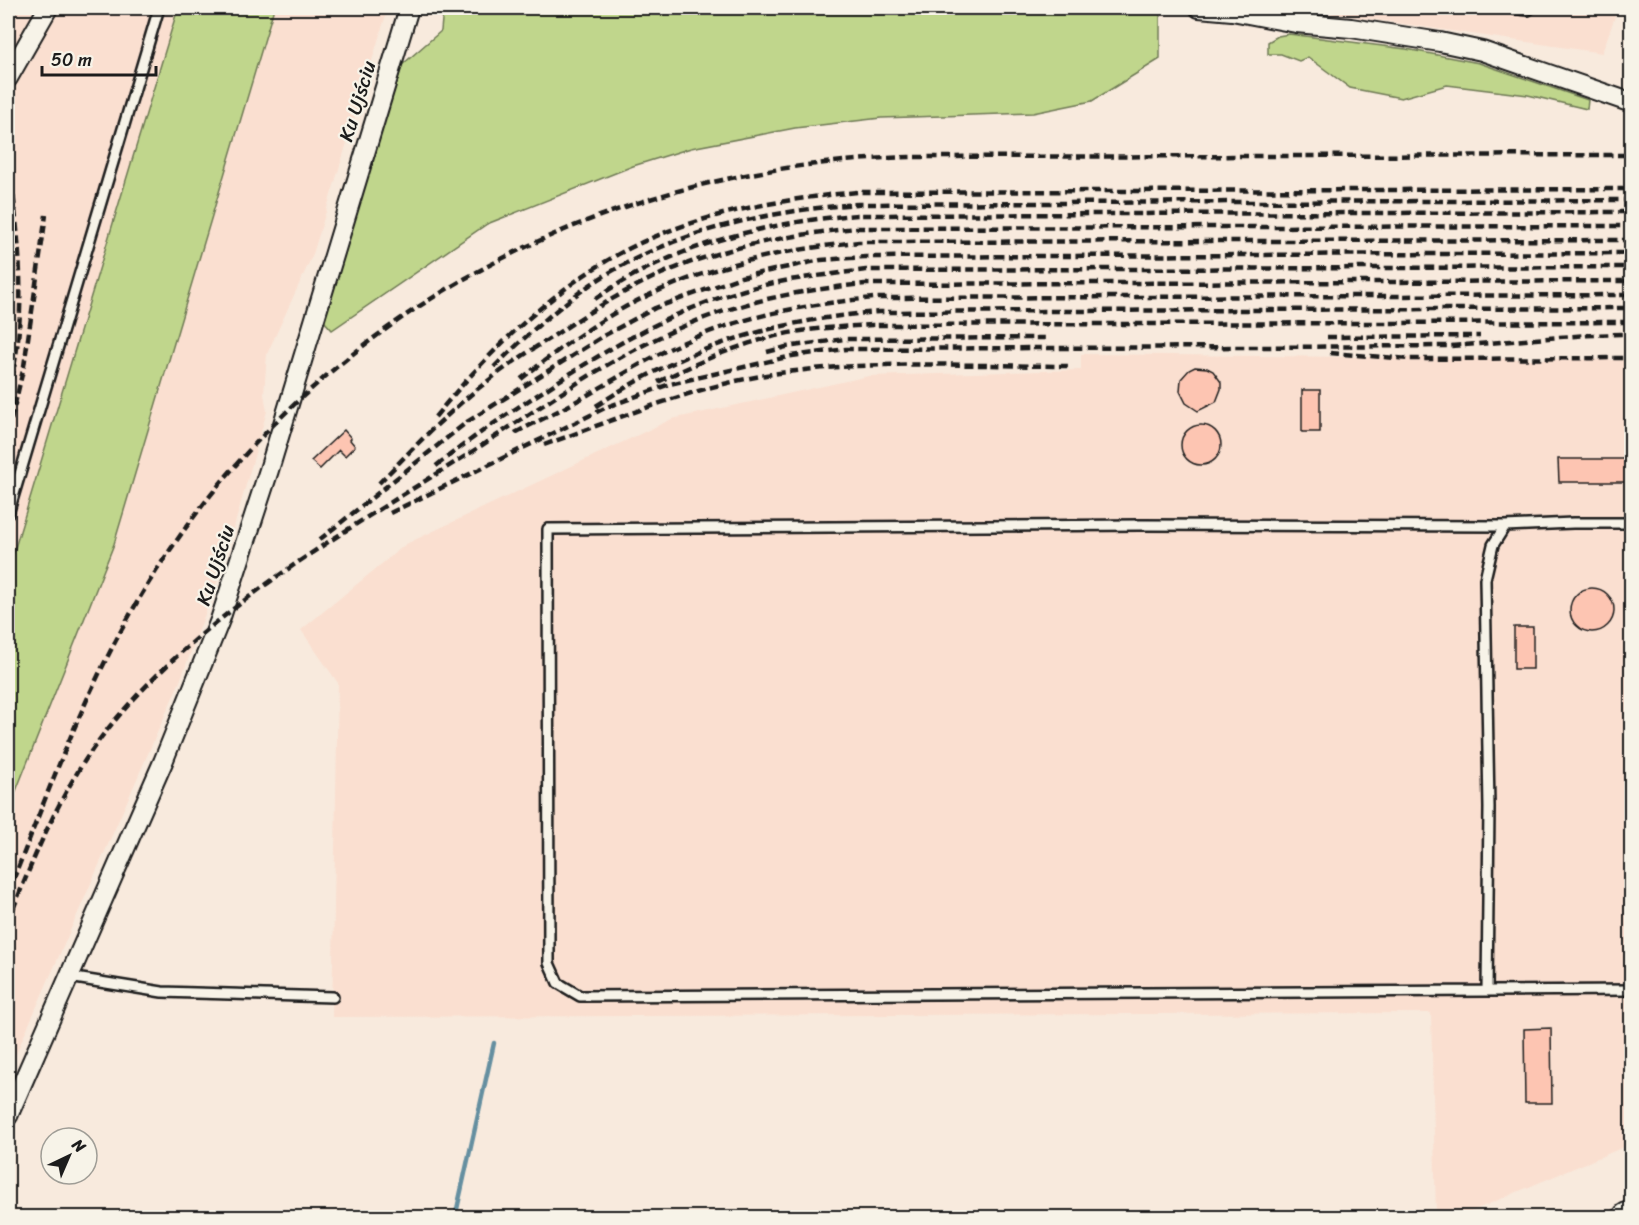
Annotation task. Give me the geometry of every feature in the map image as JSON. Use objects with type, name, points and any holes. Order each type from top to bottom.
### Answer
[{"type":"street","points":[[8,78],[48,8]]},
{"type":"street","name":"Ku Ujściu","points":[[8,1116],[163,762],[220,620],[269,470],[409,8]]},
{"type":"street","points":[[1198,8],[1232,9],[1296,23],[1351,28],[1482,51],[1632,103]]},
{"type":"lane","points":[[8,514],[159,8]]},
{"type":"lane","points":[[1511,8],[1528,10],[1532,8]]},
{"type":"lane","points":[[1632,523],[1504,526],[1128,525],[548,529],[549,963],[558,983],[580,996],[1632,990]]},
{"type":"lane","points":[[1487,991],[1489,808],[1485,579],[1493,545],[1504,526]]},
{"type":"lane","points":[[69,977],[162,992],[333,997]]},
{"type":"shaded area","points":[[8,8],[388,8],[313,254],[267,354],[264,394],[267,411],[223,566],[180,681],[8,1072]]},
{"type":"shaded area","points":[[1295,8],[1618,8],[1602,53]]},
{"type":"shaded area","points":[[1081,354],[1631,360],[1631,1144],[1458,1217],[1436,1217],[1431,1013],[332,1017],[338,683],[301,630],[406,544],[672,419],[869,376],[1081,370]]},
{"type":"green space","points":[[178,8],[274,8],[114,544],[8,811],[8,571]]},
{"type":"green space","points":[[443,8],[1147,8],[1160,11],[1160,59],[1092,101],[1033,113],[881,118],[795,128],[691,148],[633,166],[487,224],[332,330],[323,320],[402,65],[441,31]]},
{"type":"green space","points":[[1289,34],[1406,49],[1479,63],[1588,100],[1587,109],[1528,95],[1447,85],[1401,98],[1350,88],[1308,57],[1299,61],[1281,54],[1268,54],[1268,42],[1278,36]]},
{"type":"building","points":[[1195,367],[1213,371],[1221,382],[1216,402],[1198,411],[1186,403],[1180,391],[1181,379]]},
{"type":"building","points":[[1302,390],[1320,390],[1320,432],[1302,432]]},
{"type":"building","points":[[1201,425],[1209,426],[1215,431],[1220,437],[1220,453],[1215,459],[1209,464],[1201,465],[1193,464],[1187,459],[1182,453],[1181,445],[1182,437],[1187,431],[1193,426]]},
{"type":"building","points":[[344,430],[355,446],[345,456],[339,450],[320,469],[311,461]]},
{"type":"building","points":[[1558,459],[1628,459],[1628,482],[1559,482]]},
{"type":"building","points":[[1592,588],[1607,595],[1614,610],[1607,625],[1592,632],[1577,625],[1570,610],[1577,595]]},
{"type":"building","points":[[1514,627],[1533,627],[1533,669],[1514,669]]},
{"type":"building","points":[[1551,1028],[1552,1103],[1525,1103],[1524,1029]]},
{"type":"waterway","points":[[455,1218],[494,1043]]},
{"type":"railway","points":[[8,45],[14,8]]},
{"type":"railway","points":[[8,893],[96,679],[132,611],[199,510],[277,421],[365,344],[462,280],[567,229],[678,191],[794,167],[914,157],[1632,155]]},
{"type":"railway","points":[[8,156],[16,216],[20,275],[18,335],[8,394]]},
{"type":"railway","points":[[435,417],[500,345],[524,322],[575,281],[630,248],[684,225],[770,204],[858,192],[1632,189]]},
{"type":"railway","points":[[494,367],[555,311],[596,281],[626,264],[657,249],[722,226],[789,212],[858,204],[1632,200]]},
{"type":"railway","points":[[595,299],[655,264],[720,240],[788,224],[857,215],[1632,212]]},
{"type":"railway","points":[[8,433],[24,366],[46,215]]},
{"type":"railway","points":[[379,483],[474,392],[512,363],[596,308],[667,271],[693,261],[774,240],[857,228],[1632,226]]},
{"type":"railway","points":[[521,379],[598,323],[630,304],[672,285],[750,260],[831,245],[859,242],[1632,240]]},
{"type":"railway","points":[[319,540],[467,422],[605,335],[655,308],[741,277],[821,260],[865,257],[1632,253]]},
{"type":"railway","points":[[436,466],[517,408],[640,332],[717,299],[759,286],[789,280],[866,270],[1632,267]]},
{"type":"railway","points":[[8,922],[40,845],[78,771],[111,725],[149,683],[190,644],[279,575],[326,543],[585,378],[645,344],[707,317],[785,295],[865,284],[1632,281]]},
{"type":"railway","points":[[515,433],[655,356],[703,334],[775,313],[849,301],[874,298],[1632,295]]},
{"type":"railway","points":[[596,406],[662,368],[731,340],[803,322],[879,312],[1632,308]]},
{"type":"railway","points":[[658,382],[718,355],[764,339],[803,331],[849,326],[1632,322]]},
{"type":"railway","points":[[390,513],[607,407],[670,384],[792,356],[846,349],[1450,346],[1632,334]]},
{"type":"railway","points":[[1327,337],[1480,336]]},
{"type":"railway","points":[[767,352],[786,347],[845,339],[1045,338]]},
{"type":"railway","points":[[1330,353],[1410,359],[1632,358]]},
{"type":"railway","points":[[544,445],[682,396],[766,375],[881,365],[1072,366]]}]
